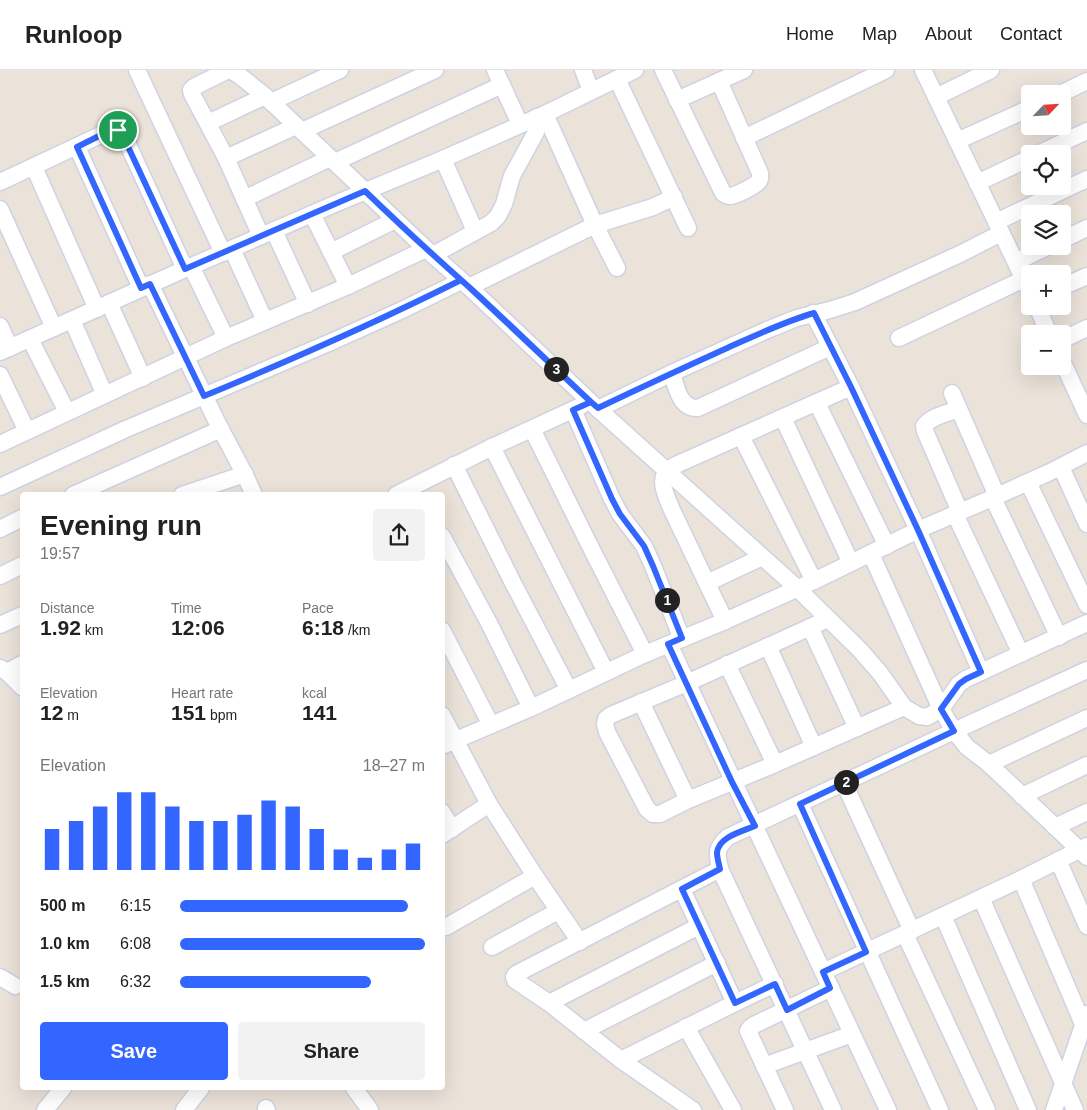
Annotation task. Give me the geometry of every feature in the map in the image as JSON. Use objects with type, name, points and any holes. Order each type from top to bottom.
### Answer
[{"type":"street","points":[[138,70],[265,321]]},
{"type":"street","points":[[208,123],[340,70]]},
{"type":"street","points":[[226,158],[299,129],[435,70]]},
{"type":"street","points":[[584,70],[591,91]]},
{"type":"street","points":[[0,326],[5,350],[188,267],[443,159],[635,70]]},
{"type":"street","points":[[663,70],[723,193],[730,196],[736,195],[757,183],[760,179],[760,173],[719,81]]},
{"type":"street","points":[[677,100],[744,70]]},
{"type":"street","points":[[744,138],[886,70]]},
{"type":"street","points":[[923,70],[1021,273]]},
{"type":"street","points":[[936,97],[991,70]]},
{"type":"street","points":[[308,304],[267,233],[244,199],[226,158],[192,94],[191,90],[194,87],[238,72],[594,405],[797,588],[860,650],[880,673],[904,707],[919,716],[928,717],[941,709],[959,684],[966,679],[1087,623]]},
{"type":"street","points":[[244,199],[332,160],[499,77],[520,124]]},
{"type":"street","points":[[617,79],[688,228]]},
{"type":"street","points":[[1071,89],[1087,81]]},
{"type":"street","points":[[957,141],[1021,112]]},
{"type":"street","points":[[541,115],[617,268]]},
{"type":"street","points":[[0,444],[226,338],[429,252],[491,223],[498,216],[504,204],[512,176],[536,132],[541,115]]},
{"type":"street","points":[[0,182],[114,129],[118,130],[122,133],[188,267],[226,338]]},
{"type":"street","points":[[1057,145],[1087,131]]},
{"type":"street","points":[[77,147],[146,286],[185,357],[253,492]]},
{"type":"street","points":[[443,159],[476,231]]},
{"type":"street","points":[[977,183],[1021,162]]},
{"type":"street","points":[[34,167],[103,306],[143,378]]},
{"type":"street","points":[[420,490],[454,465],[573,410],[594,405],[672,373],[797,318],[855,302],[960,254],[999,227],[1087,179]]},
{"type":"street","points":[[0,486],[465,284],[595,224],[653,207],[674,197]]},
{"type":"street","points":[[0,209],[54,328]]},
{"type":"street","points":[[312,214],[348,286]]},
{"type":"street","points":[[331,252],[395,220]]},
{"type":"street","points":[[1071,236],[1087,228]]},
{"type":"street","points":[[1016,262],[1030,255]]},
{"type":"street","points":[[1071,283],[1087,276]]},
{"type":"street","points":[[899,338],[1021,288]]},
{"type":"street","points":[[814,313],[918,530],[981,672]]},
{"type":"street","points":[[72,320],[105,395]]},
{"type":"street","points":[[1071,336],[1087,328]]},
{"type":"street","points":[[30,339],[67,412]]},
{"type":"street","points":[[672,373],[682,400],[687,406],[698,408],[830,347]]},
{"type":"street","points":[[1071,371],[1081,383],[1087,415]]},
{"type":"street","points":[[0,375],[27,431]]},
{"type":"street","points":[[725,621],[671,508],[664,489],[664,478],[667,471],[678,464],[851,387]]},
{"type":"street","points":[[952,393],[995,497],[1059,637]]},
{"type":"street","points":[[817,402],[887,546]]},
{"type":"street","points":[[959,409],[926,422],[924,426],[925,431],[957,513],[1021,654]]},
{"type":"street","points":[[573,410],[612,499],[620,514],[644,546],[653,566],[687,683],[888,1110]]},
{"type":"street","points":[[783,418],[852,563]]},
{"type":"street","points":[[80,492],[221,429]]},
{"type":"street","points":[[532,429],[645,654]]},
{"type":"street","points":[[741,436],[814,581]]},
{"type":"street","points":[[492,447],[606,672]]},
{"type":"street","points":[[449,744],[531,708],[645,654],[814,581],[918,530],[1061,467],[1087,453]]},
{"type":"street","points":[[454,465],[569,690]]},
{"type":"street","points":[[1061,467],[1087,524]]},
{"type":"street","points":[[191,492],[245,474]]},
{"type":"street","points":[[1028,482],[1087,605]]},
{"type":"street","points":[[0,529],[20,519]]},
{"type":"street","points":[[445,542],[489,623],[531,708]]},
{"type":"street","points":[[871,554],[941,709],[954,731],[967,747],[989,764],[1055,827],[1084,851]]},
{"type":"street","points":[[706,583],[762,557]]},
{"type":"street","points":[[0,576],[20,566]]},
{"type":"street","points":[[0,625],[20,616]]},
{"type":"street","points":[[828,619],[611,715],[606,719],[607,732],[646,809],[653,814],[660,814],[688,800],[904,707]]},
{"type":"street","points":[[810,627],[857,728]]},
{"type":"street","points":[[445,636],[491,725]]},
{"type":"street","points":[[768,646],[814,747]]},
{"type":"street","points":[[728,664],[775,764]]},
{"type":"street","points":[[3,670],[20,665]]},
{"type":"street","points":[[3,670],[20,685]]},
{"type":"street","points":[[833,1110],[720,869],[717,853],[720,844],[728,837],[1087,670]]},
{"type":"street","points":[[641,702],[688,800]]},
{"type":"street","points":[[989,764],[1087,718]]},
{"type":"street","points":[[445,727],[449,744],[580,942]]},
{"type":"street","points":[[1022,796],[1087,765]]},
{"type":"street","points":[[844,783],[988,1110]]},
{"type":"street","points":[[447,832],[489,804]]},
{"type":"street","points":[[800,804],[866,952],[940,1110]]},
{"type":"street","points":[[1055,827],[1087,812]]},
{"type":"street","points":[[823,972],[1058,860],[1084,851]]},
{"type":"street","points":[[1058,860],[1087,926]]},
{"type":"street","points":[[693,1110],[621,1060],[549,1003],[515,980],[514,977],[516,974],[720,869]]},
{"type":"street","points":[[446,927],[535,876]]},
{"type":"street","points":[[1021,879],[1085,1019],[1054,1110]]},
{"type":"street","points":[[682,889],[735,1003]]},
{"type":"street","points":[[981,898],[1075,1110]]},
{"type":"street","points":[[492,947],[558,911]]},
{"type":"street","points":[[943,916],[1028,1110]]},
{"type":"street","points":[[549,1003],[699,926]]},
{"type":"street","points":[[584,1031],[717,964]]},
{"type":"street","points":[[0,977],[15,986]]},
{"type":"street","points":[[621,1060],[775,984]]},
{"type":"street","points":[[785,1110],[748,1031],[754,1025],[830,988]]},
{"type":"street","points":[[686,1028],[733,1110]]},
{"type":"street","points":[[764,1066],[852,1034]]},
{"type":"street","points":[[45,1110],[61,1090]]},
{"type":"street","points":[[184,1110],[199,1090]]},
{"type":"street","points":[[355,1090],[370,1110]]},
{"type":"route","points":[[118,130],[109,131],[77,147],[141,288],[150,284],[204,396],[277,366],[402,310],[461,280],[469,287],[591,402],[598,408],[768,330],[814,313],[918,530],[981,672],[959,684],[941,709],[954,731],[800,804],[866,952],[823,972],[830,988],[787,1010],[775,984],[735,1003],[682,889],[720,869],[717,853],[720,844],[728,837],[755,826],[732,782],[668,644],[682,638],[653,566],[644,546],[620,514],[612,499],[573,410],[591,402],[550,364],[469,287],[365,191],[185,269],[122,133],[118,130]]}]
